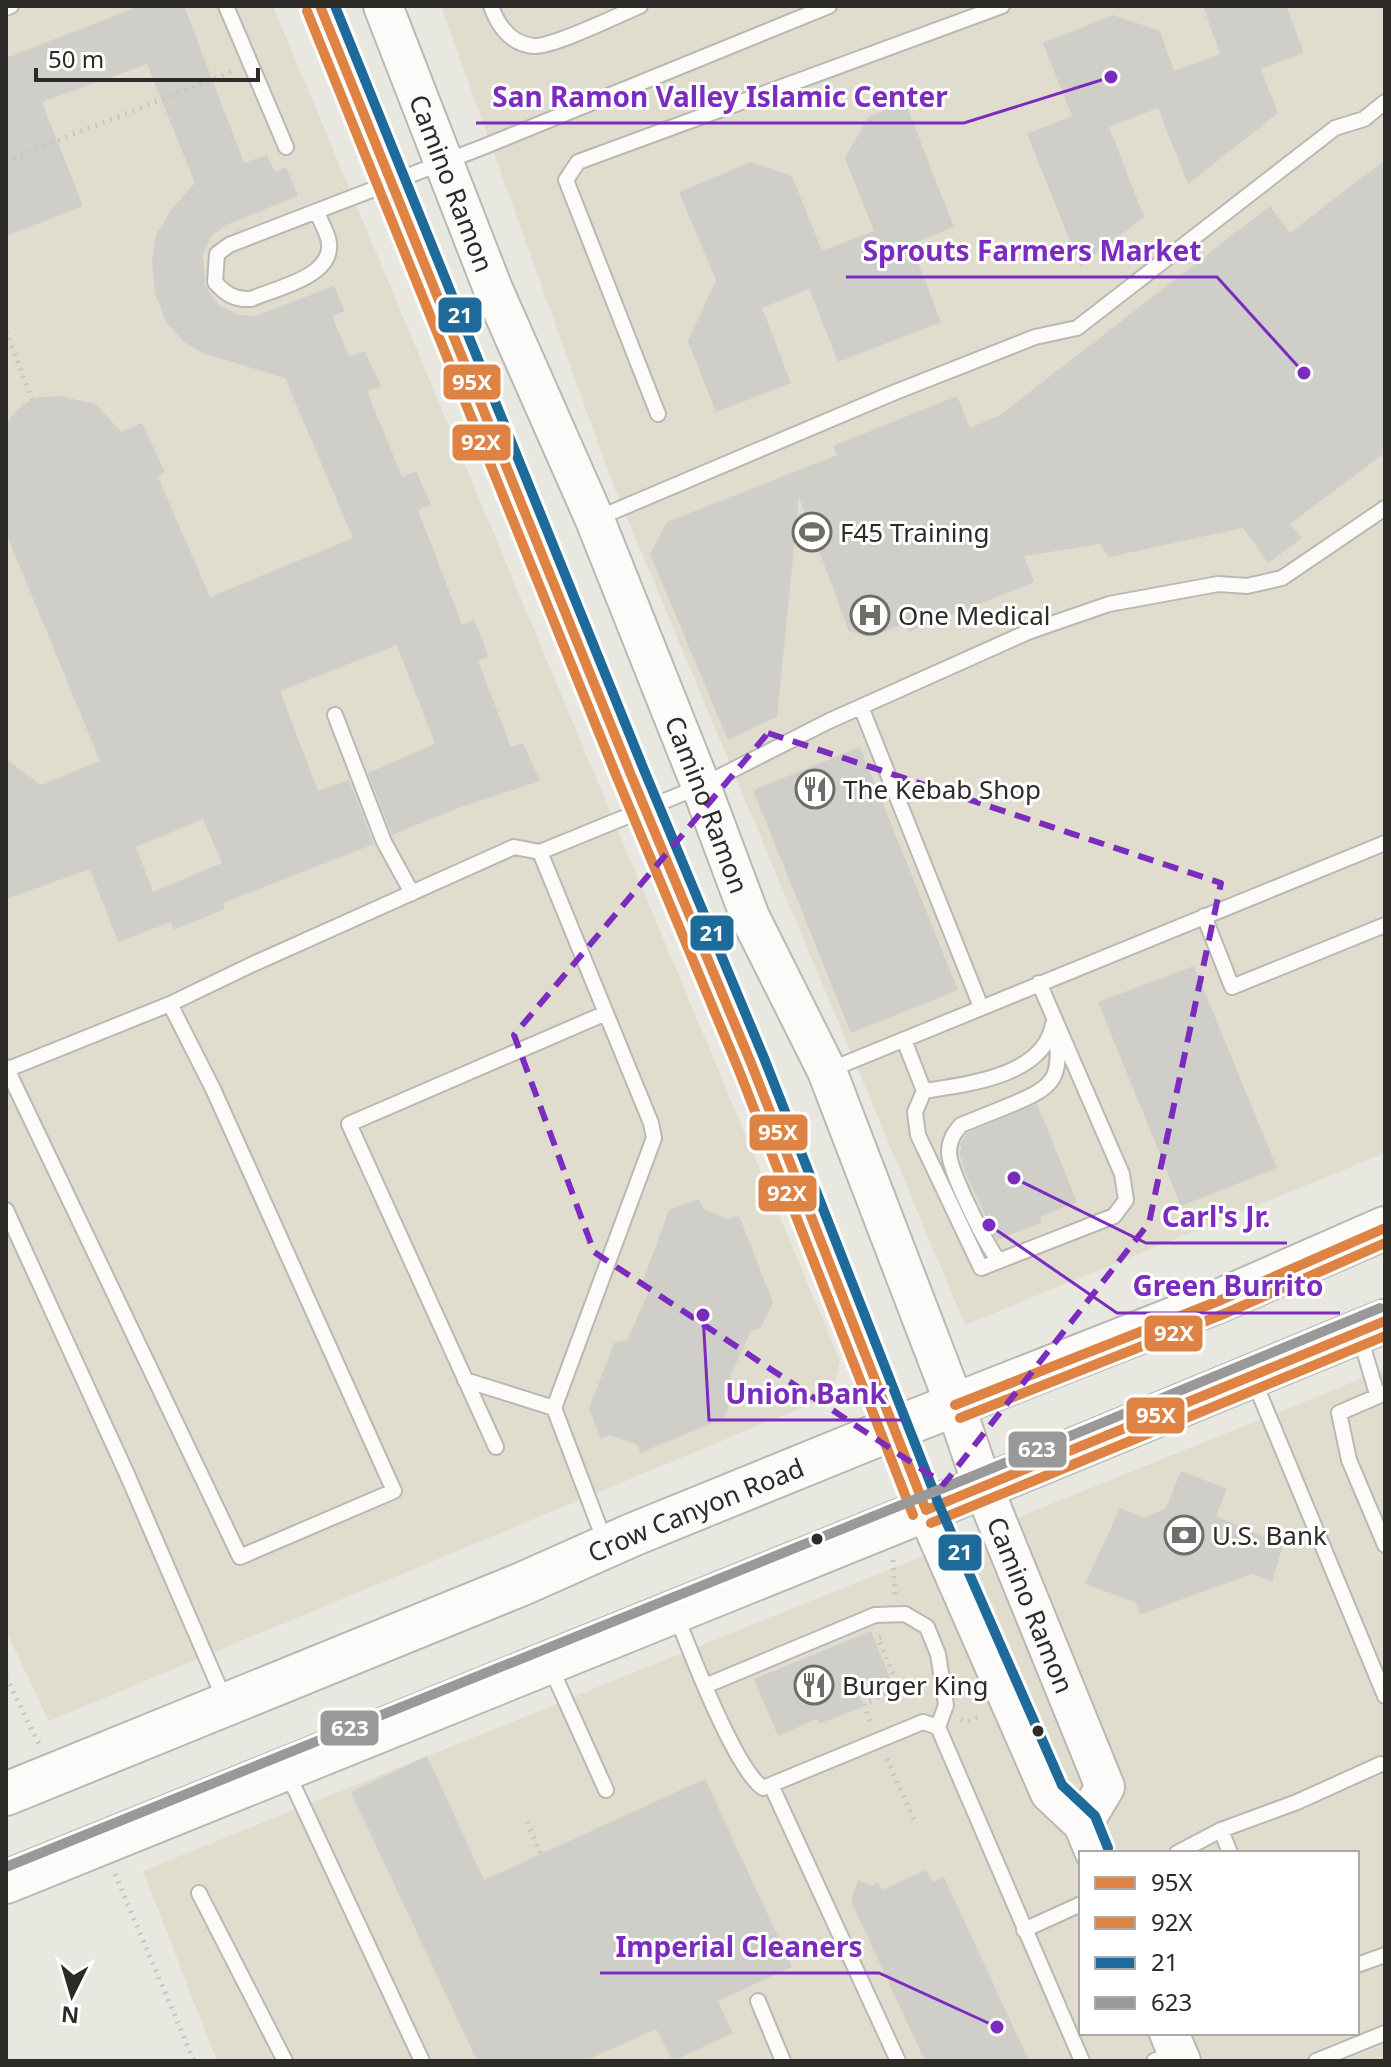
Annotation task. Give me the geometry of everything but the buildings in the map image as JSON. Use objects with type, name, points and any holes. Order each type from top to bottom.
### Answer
[{"type":"main road","name":"Crow Canyon Road","points":[[6,1794],[522,1584],[606,1546],[894,1428],[1221,1300],[1385,1228]]},
{"type":"main road","points":[[6,1882],[1372,1327]]},
{"type":"street","name":"Camino Ramon","points":[[320,6],[751,1063],[926,1510],[1050,1793],[1089,1838]]},
{"type":"street","name":"Camino Ramon","points":[[383,6],[493,289],[595,520],[750,917],[827,1071],[955,1405],[983,1487],[1105,1787],[1089,1838]]},
{"type":"lane","points":[[226,6],[286,147]]},
{"type":"lane","points":[[491,6],[497,22],[513,39],[536,46],[640,6]]},
{"type":"lane","points":[[317,213],[329,241],[327,261],[318,272],[251,299],[241,300],[225,294],[215,282],[217,254],[229,245],[317,213],[829,6]]},
{"type":"lane","points":[[658,414],[566,180],[578,162],[1002,6]]},
{"type":"lane","points":[[595,520],[893,393],[1035,337],[1077,328],[1335,128],[1364,119],[1385,102]]},
{"type":"lane","points":[[170,1004],[213,1089],[394,1491],[240,1557],[6,1069],[170,1004],[514,847],[540,852],[701,786],[861,707],[1028,632],[1109,604],[1218,584],[1247,586],[1282,578],[1385,508]]},
{"type":"lane","points":[[861,707],[981,1007]]},
{"type":"lane","points":[[335,715],[384,842],[412,893]]},
{"type":"lane","points":[[827,1071],[1385,843]]},
{"type":"lane","points":[[540,852],[651,1123],[654,1138],[554,1408],[606,1546]]},
{"type":"lane","points":[[1204,916],[1232,987],[1385,925]]},
{"type":"lane","points":[[904,1040],[924,1091],[915,1112],[918,1135],[981,1268],[1114,1216],[1126,1200],[1122,1174],[1039,983]]},
{"type":"lane","points":[[496,1447],[349,1124],[606,1013]]},
{"type":"lane","points":[[924,1091],[967,1085],[1029,1063],[1051,1034],[1054,1018]]},
{"type":"lane","points":[[999,1261],[985,1244],[949,1158],[952,1135],[961,1125],[1041,1092],[1052,1081],[1059,1052],[1054,1018]]},
{"type":"lane","points":[[6,1210],[126,1472],[226,1703]]},
{"type":"lane","points":[[1372,1327],[1381,1394],[1339,1413],[1349,1460],[1385,1545]]},
{"type":"lane","points":[[1252,1376],[1385,1696]]},
{"type":"lane","points":[[465,1380],[554,1408]]},
{"type":"lane","points":[[674,1611],[705,1686],[753,1782],[763,1788],[923,1722],[938,1727]]},
{"type":"lane","points":[[705,1686],[875,1615],[905,1614],[927,1627],[938,1654],[946,1705],[938,1727],[1082,2061]]},
{"type":"lane","points":[[548,1662],[606,1790]]},
{"type":"lane","points":[[1181,1851],[1221,1830],[1297,1802],[1384,1764]]},
{"type":"lane","points":[[286,1768],[422,2061]]},
{"type":"lane","points":[[771,1785],[898,2061]]},
{"type":"lane","points":[[1221,1830],[1229,1851]]},
{"type":"lane","points":[[199,1893],[285,2061]]},
{"type":"lane","points":[[1024,1930],[1079,1905]]},
{"type":"lane","points":[[1359,1964],[1385,1955]]},
{"type":"lane","points":[[758,2001],[783,2061]]},
{"type":"lane","points":[[1316,2061],[1385,2033]]},
{"type":"path","points":[[6,161],[250,64]]},
{"type":"path","points":[[6,331],[32,400]]},
{"type":"path","points":[[878,1741],[916,1824]]},
{"type":"path","points":[[527,1822],[541,1855]]},
{"type":"path","points":[[115,1874],[194,2061]]},
{"type":"highlighted area","points":[[768,733],[1221,883],[1149,1223],[944,1484],[594,1252],[514,1035]]},
{"type":"shaded area","points":[[6,6],[273,6],[840,1361],[832,1395],[49,1721],[6,1631]]},
{"type":"shaded area","points":[[441,6],[1385,6],[1385,1153],[965,1325],[612,482]]},
{"type":"shaded area","points":[[1385,1369],[1385,2061],[217,2061],[143,1871]]},
{"type":"transit line","name":"95X","points":[[320,6],[751,1063],[926,1510]]},
{"type":"transit line","name":"21","points":[[335,6],[764,1058],[939,1505],[1062,1785],[1095,1816],[1108,1848]]},
{"type":"transit line","name":"92X","points":[[307,11],[738,1068],[913,1515]]},
{"type":"transit line","name":"95X","points":[[955,1405],[1221,1300],[1385,1228]]},
{"type":"transit line","name":"92X","points":[[960,1418],[1226,1313],[1385,1243]]},
{"type":"transit line","name":"623","points":[[6,1867],[1380,1308]]},
{"type":"transit line","name":"95X","points":[[926,1510],[1385,1321]]},
{"type":"transit line","name":"92X","points":[[931,1523],[1385,1336]]},
{"type":"place","name":"San Ramon Valley Islamic Center","points":[[1111,77]]},
{"type":"place","name":"Sprouts Farmers Market","points":[[1304,373]]},
{"type":"place","name":"F45 Training","points":[[812,532]]},
{"type":"place","name":"One Medical","points":[[870,615]]},
{"type":"place","name":"The Kebab Shop","points":[[815,789]]},
{"type":"place","name":"Carl's Jr.","points":[[1014,1178]]},
{"type":"place","name":"Green Burrito","points":[[989,1225]]},
{"type":"place","name":"Union Bank","points":[[703,1315]]},
{"type":"place","name":"U.S. Bank","points":[[1184,1535]]},
{"type":"place","name":"Burger King","points":[[814,1685]]},
{"type":"place","name":"Imperial Cleaners","points":[[997,2027]]}]
